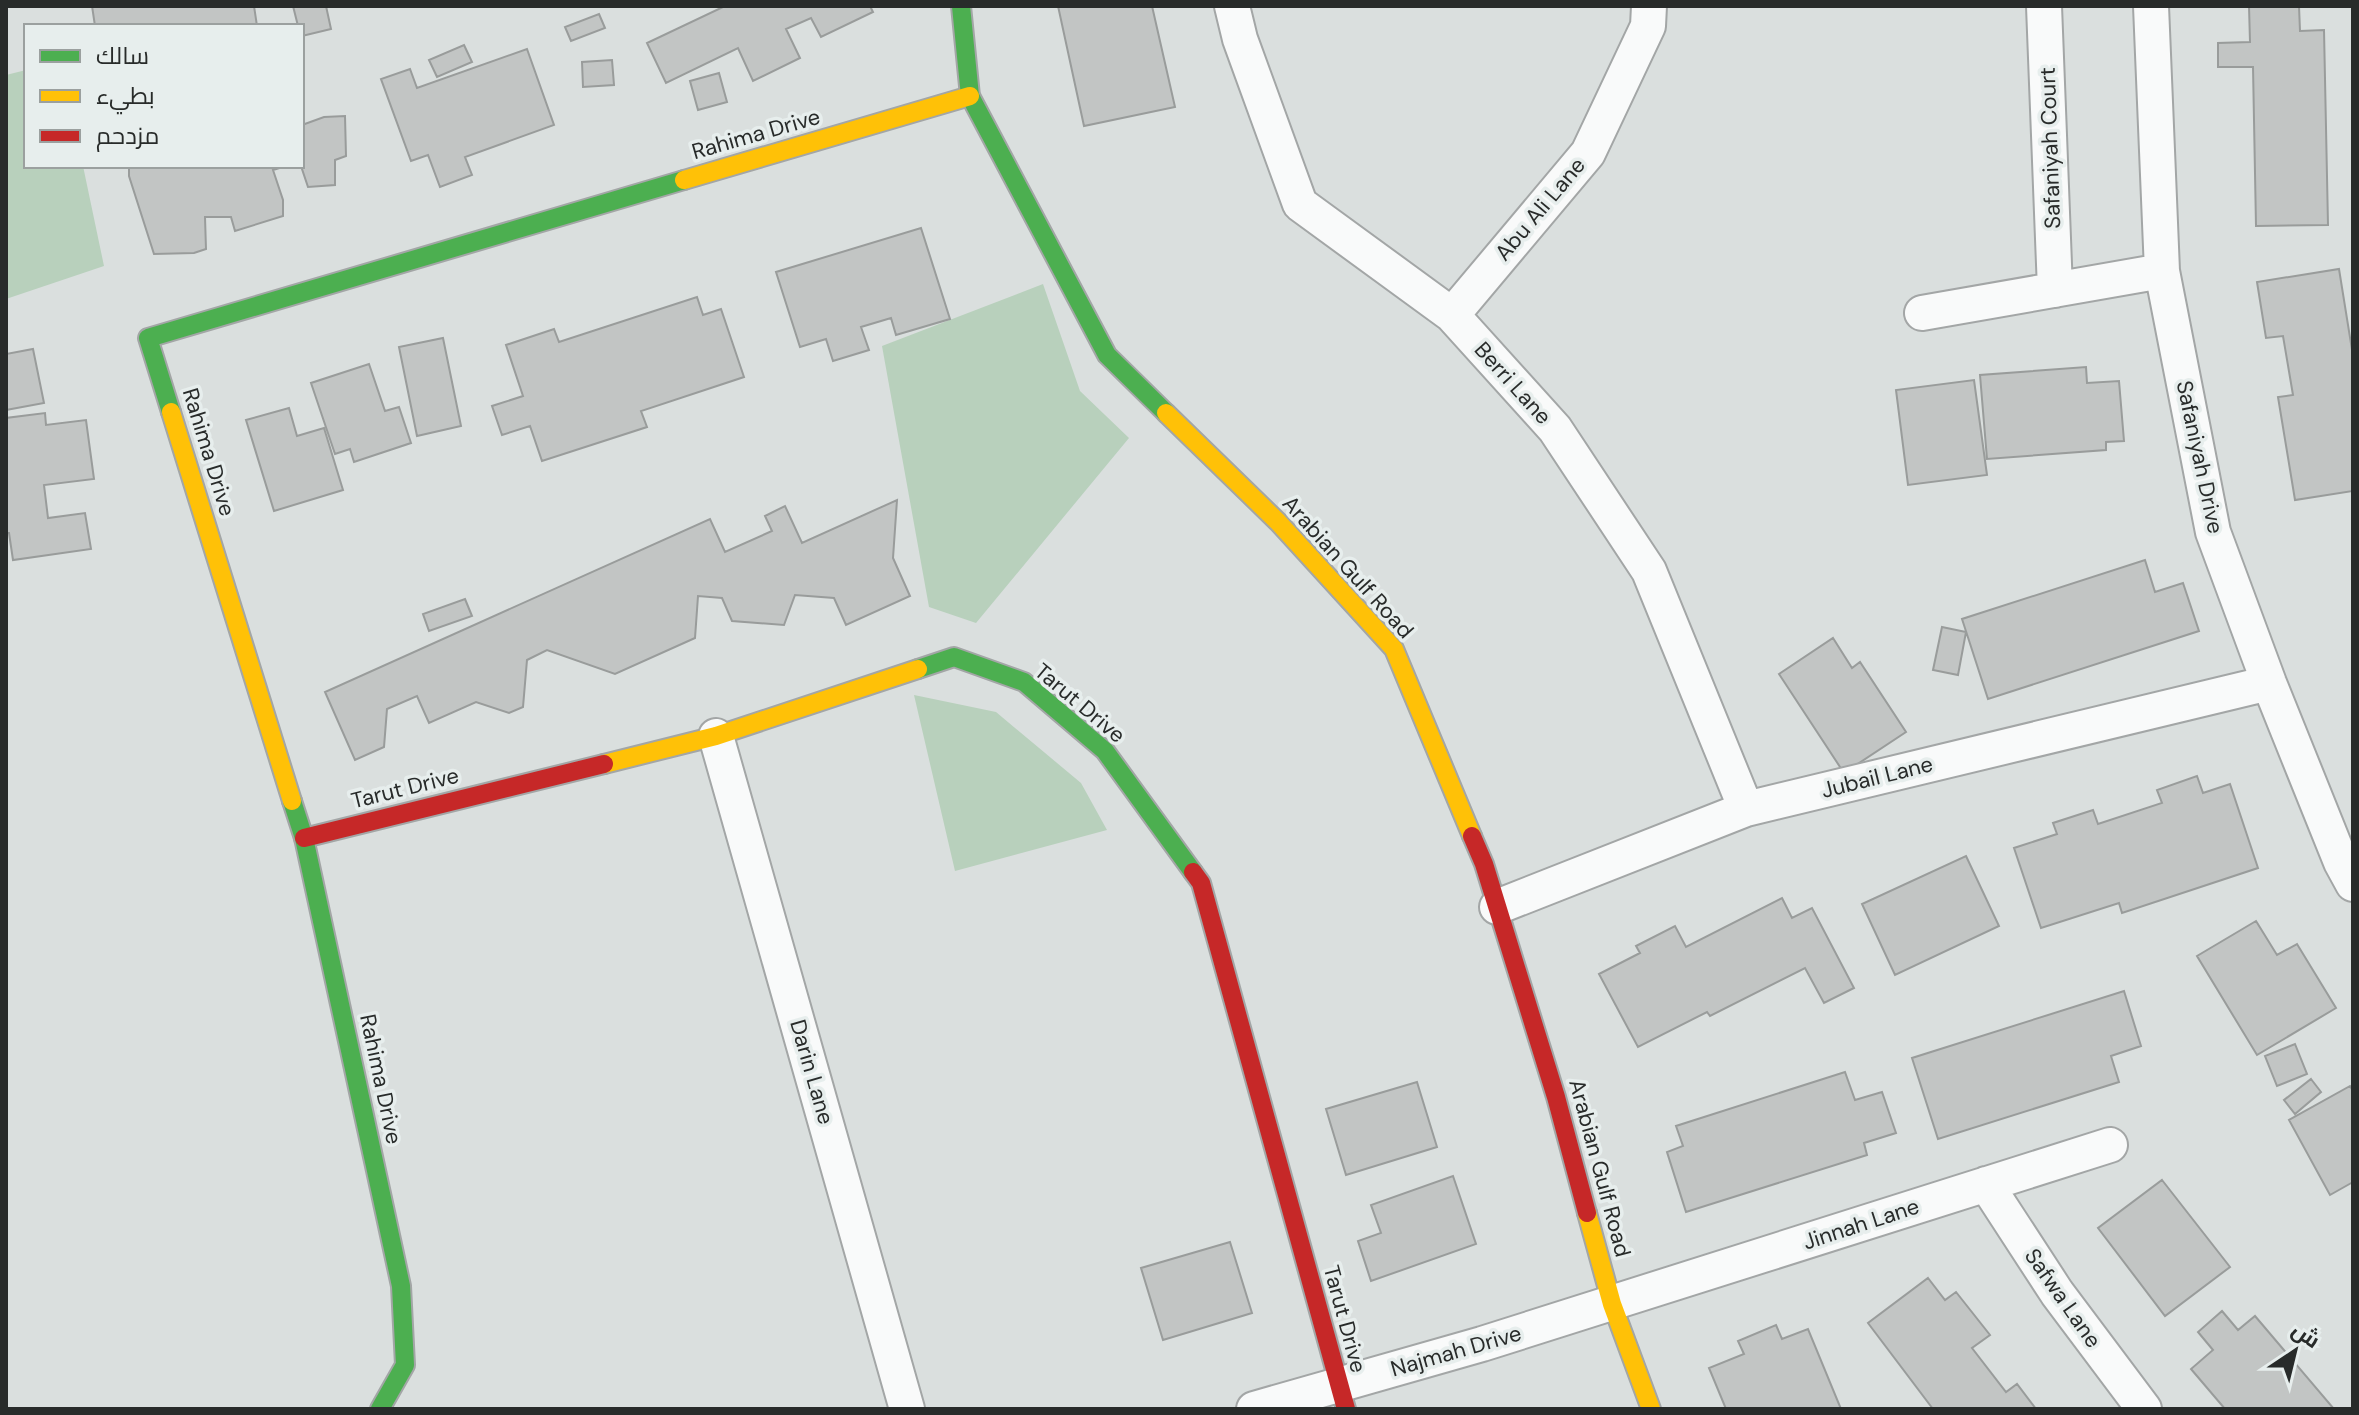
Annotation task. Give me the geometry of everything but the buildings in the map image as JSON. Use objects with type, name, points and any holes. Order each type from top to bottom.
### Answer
[{"type":"street","name":"Arabian Gulf Road","points":[[961,6],[970,96],[1107,355],[1278,522],[1394,649],[1484,864],[1556,1097],[1612,1304],[1651,1409]]},
{"type":"street","name":"Berri Lane","points":[[1232,6],[1240,39],[1300,204],[1452,315],[1555,429],[1649,571],[1746,809]]},
{"type":"street","name":"Abu Ali Lane","points":[[1452,315],[1588,153],[1648,26],[1649,6]]},
{"type":"street","name":"Safaniyah Court","points":[[2044,6],[2055,290]]},
{"type":"street","name":"Safaniyah Drive","points":[[2151,6],[2162,271],[2213,532],[2269,683],[2341,862],[2353,884]]},
{"type":"street","name":"Rahima Drive","points":[[380,1409],[405,1365],[401,1286],[304,838],[148,338],[970,96]]},
{"type":"street","points":[[1922,313],[2162,271]]},
{"type":"street","name":"Tarut Drive","points":[[304,838],[716,736],[954,657],[1024,682],[1105,751],[1201,883],[1342,1397]]},
{"type":"street","name":"Jubail Lane","points":[[1497,907],[1746,809],[2269,683]]},
{"type":"street","name":"Darin Lane","points":[[716,736],[907,1409]]},
{"type":"street","name":"Jinnah Lane","points":[[1612,1304],[2110,1145]]},
{"type":"street","name":"Safwa Lane","points":[[1986,1184],[2057,1293],[2144,1409]]},
{"type":"street","name":"Najmah Drive","points":[[1254,1409],[1342,1397],[1612,1304]]},
{"type":"green space","points":[[24,70],[24,168],[83,168],[104,266],[6,299],[6,75]]},
{"type":"green space","points":[[1043,284],[1080,391],[1129,438],[976,623],[929,607],[882,346]]},
{"type":"green space","points":[[914,695],[996,712],[1081,783],[1107,830],[955,871]]},
{"type":"traffic: fast","points":[[961,6],[970,96],[1107,355],[1166,413]]},
{"type":"traffic: fast","points":[[171,412],[148,338],[684,180]]},
{"type":"traffic: fast","points":[[918,669],[954,657],[1024,682],[1105,751],[1193,872]]},
{"type":"traffic: fast","points":[[292,801],[304,838],[401,1286],[405,1365],[380,1409]]},
{"type":"traffic: slow","points":[[684,180],[970,96]]},
{"type":"traffic: slow","points":[[171,412],[292,801]]},
{"type":"traffic: slow","points":[[1166,413],[1278,522],[1394,649],[1472,836]]},
{"type":"traffic: slow","points":[[604,764],[716,736],[918,669]]},
{"type":"traffic: slow","points":[[1587,1213],[1612,1304],[1651,1409]]},
{"type":"traffic: jam","points":[[304,838],[604,764]]},
{"type":"traffic: jam","points":[[1472,836],[1484,864],[1556,1097],[1587,1213]]},
{"type":"traffic: jam","points":[[1193,872],[1201,883],[1346,1409]]}]
